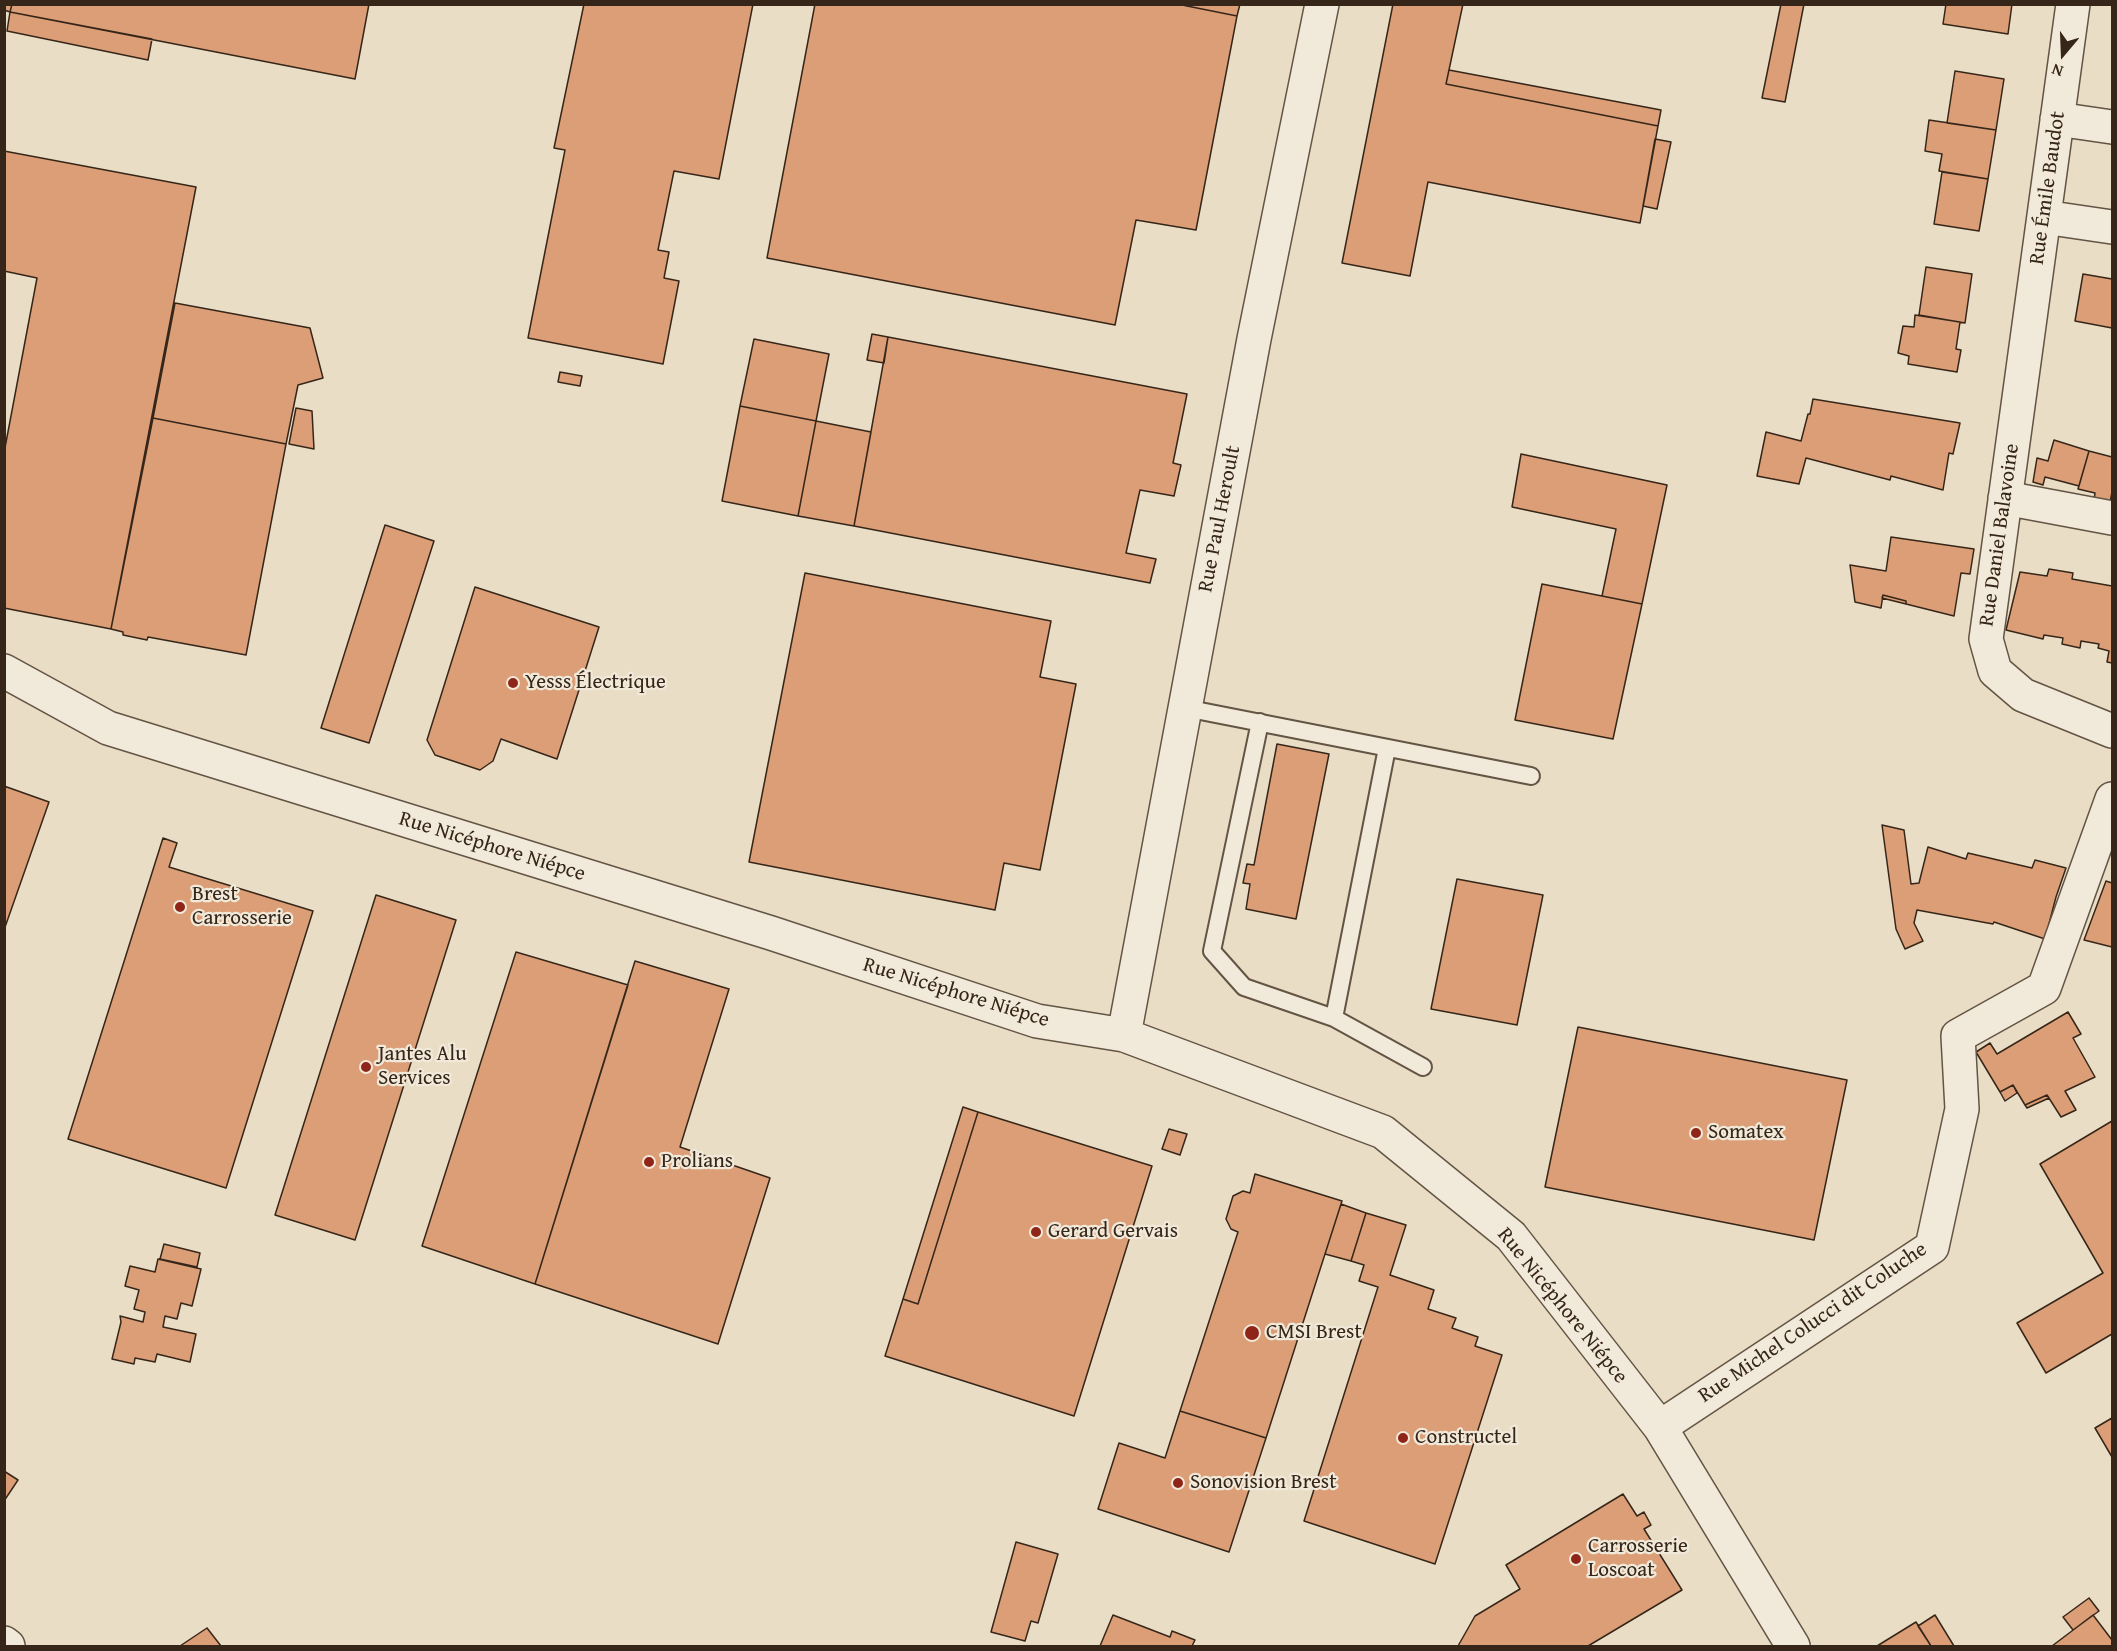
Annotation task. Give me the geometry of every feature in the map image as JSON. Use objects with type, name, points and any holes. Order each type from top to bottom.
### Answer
[{"type":"street","name":"Rue Paul Heroult","points":[[1124,1035],[1256,328],[1322,4]]},
{"type":"street","name":"Rue Émile Baudot","points":[[2022,372],[2073,4]]},
{"type":"street","points":[[2057,119],[2112,127]]},
{"type":"street","points":[[2044,217],[2112,227]]},
{"type":"street","name":"Rue Daniel Balavoine","points":[[2022,372],[1986,639],[1995,671],[2023,695],[2112,731]]},
{"type":"street","points":[[2005,498],[2112,518]]},
{"type":"street","name":"Rue Nicéphore Niépce","points":[[4,671],[108,728],[771,933],[1037,1021],[1124,1035],[1383,1132],[1511,1236],[1660,1427],[1793,1647]]},
{"type":"street","name":"Rue Michel Colucci dit Coluche","points":[[1660,1427],[1932,1247],[1962,1109],[1958,1036],[2044,988],[2112,799]]},
{"type":"street","points":[[4,1643],[8,1647]]},
{"type":"lane","points":[[1185,708],[1531,776]]},
{"type":"lane","points":[[1260,722],[1212,951],[1244,987],[1334,1018],[1424,1067]]},
{"type":"lane","points":[[1334,1018],[1387,747]]},
{"type":"building","points":[[4,4],[12,4],[10,12],[4,10]]},
{"type":"building","points":[[12,4],[369,4],[355,79],[10,12]]},
{"type":"building","points":[[584,4],[753,4],[719,179],[674,171],[658,250],[669,252],[664,278],[679,281],[663,364],[528,338],[565,150],[554,148]]},
{"type":"building","points":[[815,4],[1177,4],[1237,16],[1196,230],[1136,220],[1115,325],[767,258]]},
{"type":"building","points":[[1177,4],[1240,4],[1237,16]]},
{"type":"building","points":[[1393,4],[1463,4],[1446,84],[1658,126],[1640,223],[1428,182],[1410,276],[1342,263]]},
{"type":"building","points":[[1781,4],[1804,4],[1785,102],[1762,98]]},
{"type":"building","points":[[1946,4],[2012,4],[2008,34],[1943,24]]},
{"type":"building","points":[[10,12],[152,39],[148,60],[7,31]]},
{"type":"building","points":[[1449,70],[1661,110],[1658,126],[1446,84]]},
{"type":"building","points":[[1955,71],[2004,79],[1996,130],[1947,123]]},
{"type":"building","points":[[1929,120],[1996,130],[1988,179],[1939,171],[1942,154],[1925,151]]},
{"type":"building","points":[[1655,139],[1671,142],[1657,209],[1643,206]]},
{"type":"building","points":[[4,151],[196,187],[111,629],[4,608],[4,453],[37,278],[4,271]]},
{"type":"building","points":[[1942,172],[1988,179],[1979,231],[1934,224]]},
{"type":"building","points":[[1926,267],[1972,274],[1965,323],[1919,315]]},
{"type":"building","points":[[2083,274],[2112,279],[2112,328],[2075,321]]},
{"type":"building","points":[[175,303],[310,328],[323,378],[298,385],[286,444],[153,418]]},
{"type":"building","points":[[1915,315],[1960,322],[1956,349],[1961,350],[1957,372],[1908,364],[1909,356],[1898,353],[1903,326],[1914,327]]},
{"type":"building","points":[[872,334],[888,337],[884,363],[867,360]]},
{"type":"building","points":[[888,337],[1187,394],[1173,463],[1181,465],[1174,496],[1140,490],[1126,553],[1156,559],[1150,583],[854,526]]},
{"type":"building","points":[[754,339],[829,354],[816,421],[740,406]]},
{"type":"building","points":[[560,372],[582,376],[580,386],[558,382]]},
{"type":"building","points":[[1813,399],[1960,423],[1953,454],[1949,453],[1943,490],[1891,476],[1890,480],[1806,458],[1799,484],[1757,476],[1766,432],[1801,441]]},
{"type":"building","points":[[740,406],[816,421],[798,516],[722,501]]},
{"type":"building","points":[[296,408],[312,411],[314,449],[289,444]]},
{"type":"building","points":[[153,418],[286,444],[246,655],[148,637],[147,640],[123,635],[123,632],[111,629]]},
{"type":"building","points":[[816,421],[871,432],[854,526],[798,516]]},
{"type":"building","points":[[2054,440],[2089,451],[2079,486],[2045,477],[2043,485],[2033,482],[2037,458],[2048,461]]},
{"type":"building","points":[[2089,451],[2112,457],[2110,503],[2094,500],[2095,493],[2078,489]]},
{"type":"building","points":[[1521,454],[1667,485],[1642,604],[1602,596],[1616,529],[1512,507]]},
{"type":"building","points":[[385,525],[434,541],[369,743],[321,728]]},
{"type":"building","points":[[1891,537],[1974,549],[1970,574],[1961,573],[1954,616],[1906,604],[1906,601],[1883,595],[1881,608],[1855,602],[1850,565],[1886,571]]},
{"type":"building","points":[[2049,569],[2073,573],[2072,579],[2112,586],[2112,663],[2107,662],[2109,651],[2098,648],[2099,644],[2081,641],[2080,648],[2062,644],[2063,638],[2044,635],[2043,639],[2006,630],[2020,572],[2047,576]]},
{"type":"building","points":[[805,573],[1051,621],[1040,677],[1076,684],[1040,870],[1004,863],[995,910],[749,862]]},
{"type":"building","points":[[1542,584],[1642,604],[1613,739],[1515,720]]},
{"type":"building","name":"Yesss Électrique","points":[[475,587],[599,627],[557,759],[501,739],[493,761],[480,770],[435,755],[427,740]]},
{"type":"building","points":[[1883,595],[1906,601],[1906,604],[1882,598]]},
{"type":"building","points":[[1277,744],[1329,754],[1296,919],[1246,909],[1250,884],[1243,883],[1247,864],[1254,865]]},
{"type":"building","points":[[4,786],[49,802],[4,930]]},
{"type":"building","points":[[1882,825],[1904,830],[1911,884],[1919,883],[1928,847],[1966,859],[1968,853],[2032,868],[2035,860],[2066,868],[2045,939],[1994,922],[1993,924],[1917,910],[1914,923],[1923,941],[1905,949],[1896,929]]},
{"type":"building","points":[[163,838],[177,843],[169,867],[313,911],[226,1188],[68,1139]]},
{"type":"building","points":[[1457,879],[1543,895],[1517,1025],[1431,1009]]},
{"type":"building","points":[[2106,881],[2112,883],[2112,947],[2084,940]]},
{"type":"building","name":"Jantes Alu Services","points":[[376,895],[456,920],[355,1240],[275,1215]]},
{"type":"building","points":[[516,952],[628,985],[535,1284],[422,1246]]},
{"type":"building","name":"Prolians","points":[[635,961],[729,989],[680,1147],[770,1178],[718,1344],[535,1284]]},
{"type":"building","points":[[2068,1012],[2081,1034],[2073,1038],[2095,1077],[2065,1091],[2076,1110],[2061,1117],[2047,1095],[2025,1105],[2013,1085],[2000,1092],[1976,1052],[1990,1043],[1997,1054]]},
{"type":"building","name":"Somatex","points":[[1578,1027],[1847,1080],[1814,1240],[1545,1187]]},
{"type":"building","points":[[2013,1085],[2017,1093],[2005,1101],[2000,1092]]},
{"type":"building","points":[[2047,1095],[2049,1098],[2027,1108],[2025,1105]]},
{"type":"building","points":[[963,1107],[978,1112],[918,1304],[903,1299]]},
{"type":"building","name":"Gerard Gervais","points":[[978,1112],[1152,1166],[1074,1416],[885,1356],[903,1299],[918,1304]]},
{"type":"building","points":[[2112,1121],[2112,1334],[2046,1373],[2017,1323],[2103,1273],[2040,1164]]},
{"type":"building","points":[[1169,1129],[1187,1134],[1180,1155],[1162,1149]]},
{"type":"building","name":"CMSI Brest","points":[[1255,1174],[1342,1201],[1266,1438],[1180,1411],[1238,1232],[1231,1229],[1226,1219],[1233,1196],[1243,1191],[1250,1193]]},
{"type":"building","points":[[1341,1204],[1366,1213],[1351,1261],[1325,1254]]},
{"type":"building","name":"Constructel","points":[[1366,1213],[1406,1225],[1390,1275],[1434,1290],[1428,1309],[1456,1318],[1452,1328],[1478,1337],[1475,1346],[1502,1355],[1435,1564],[1304,1521],[1378,1287],[1359,1281],[1364,1265],[1351,1261]]},
{"type":"building","points":[[164,1244],[200,1253],[197,1267],[160,1259]]},
{"type":"building","points":[[158,1259],[201,1269],[192,1306],[181,1303],[177,1319],[165,1316],[163,1327],[196,1334],[190,1362],[157,1354],[155,1362],[135,1358],[134,1364],[112,1359],[121,1322],[120,1316],[143,1322],[145,1312],[134,1309],[139,1290],[125,1286],[130,1266],[155,1272]]},
{"type":"building","name":"Sonovision Brest","points":[[1180,1411],[1266,1438],[1229,1552],[1098,1509],[1119,1443],[1165,1458]]},
{"type":"building","points":[[2112,1418],[2112,1457],[2095,1428]]},
{"type":"building","points":[[4,1471],[18,1480],[4,1501]]},
{"type":"building","points":[[1623,1494],[1637,1516],[1644,1512],[1651,1525],[1644,1529],[1682,1590],[1588,1646],[1458,1646],[1475,1616],[1520,1589],[1506,1565]]},
{"type":"building","points":[[1016,1542],[1058,1554],[1038,1623],[1031,1621],[1025,1641],[991,1632]]},
{"type":"building","points":[[2089,1598],[2099,1611],[2073,1630],[2063,1617]]},
{"type":"building","points":[[1113,1615],[1170,1637],[1172,1631],[1195,1640],[1192,1646],[1100,1646]]},
{"type":"building","points":[[1935,1615],[1954,1646],[1931,1646],[1918,1626]]},
{"type":"building","points":[[2093,1615],[2112,1640],[2112,1646],[2052,1646]]},
{"type":"building","points":[[1916,1622],[1931,1646],[1877,1646]]},
{"type":"building","points":[[207,1628],[221,1646],[180,1646]]},
{"type":"place","name":"Yesss Électrique","points":[[513,683]]},
{"type":"place","name":"Brest Carrosserie","points":[[180,907]]},
{"type":"place","name":"Jantes Alu Services","points":[[366,1067]]},
{"type":"place","name":"Somatex","points":[[1696,1133]]},
{"type":"place","name":"Prolians","points":[[649,1162]]},
{"type":"place","name":"Gerard Gervais","points":[[1036,1232]]},
{"type":"place","name":"CMSI Brest","points":[[1252,1333]]},
{"type":"place","name":"Constructel","points":[[1403,1438]]},
{"type":"place","name":"Sonovision Brest","points":[[1178,1483]]},
{"type":"place","name":"Carrosserie Loscoat","points":[[1576,1559]]}]
